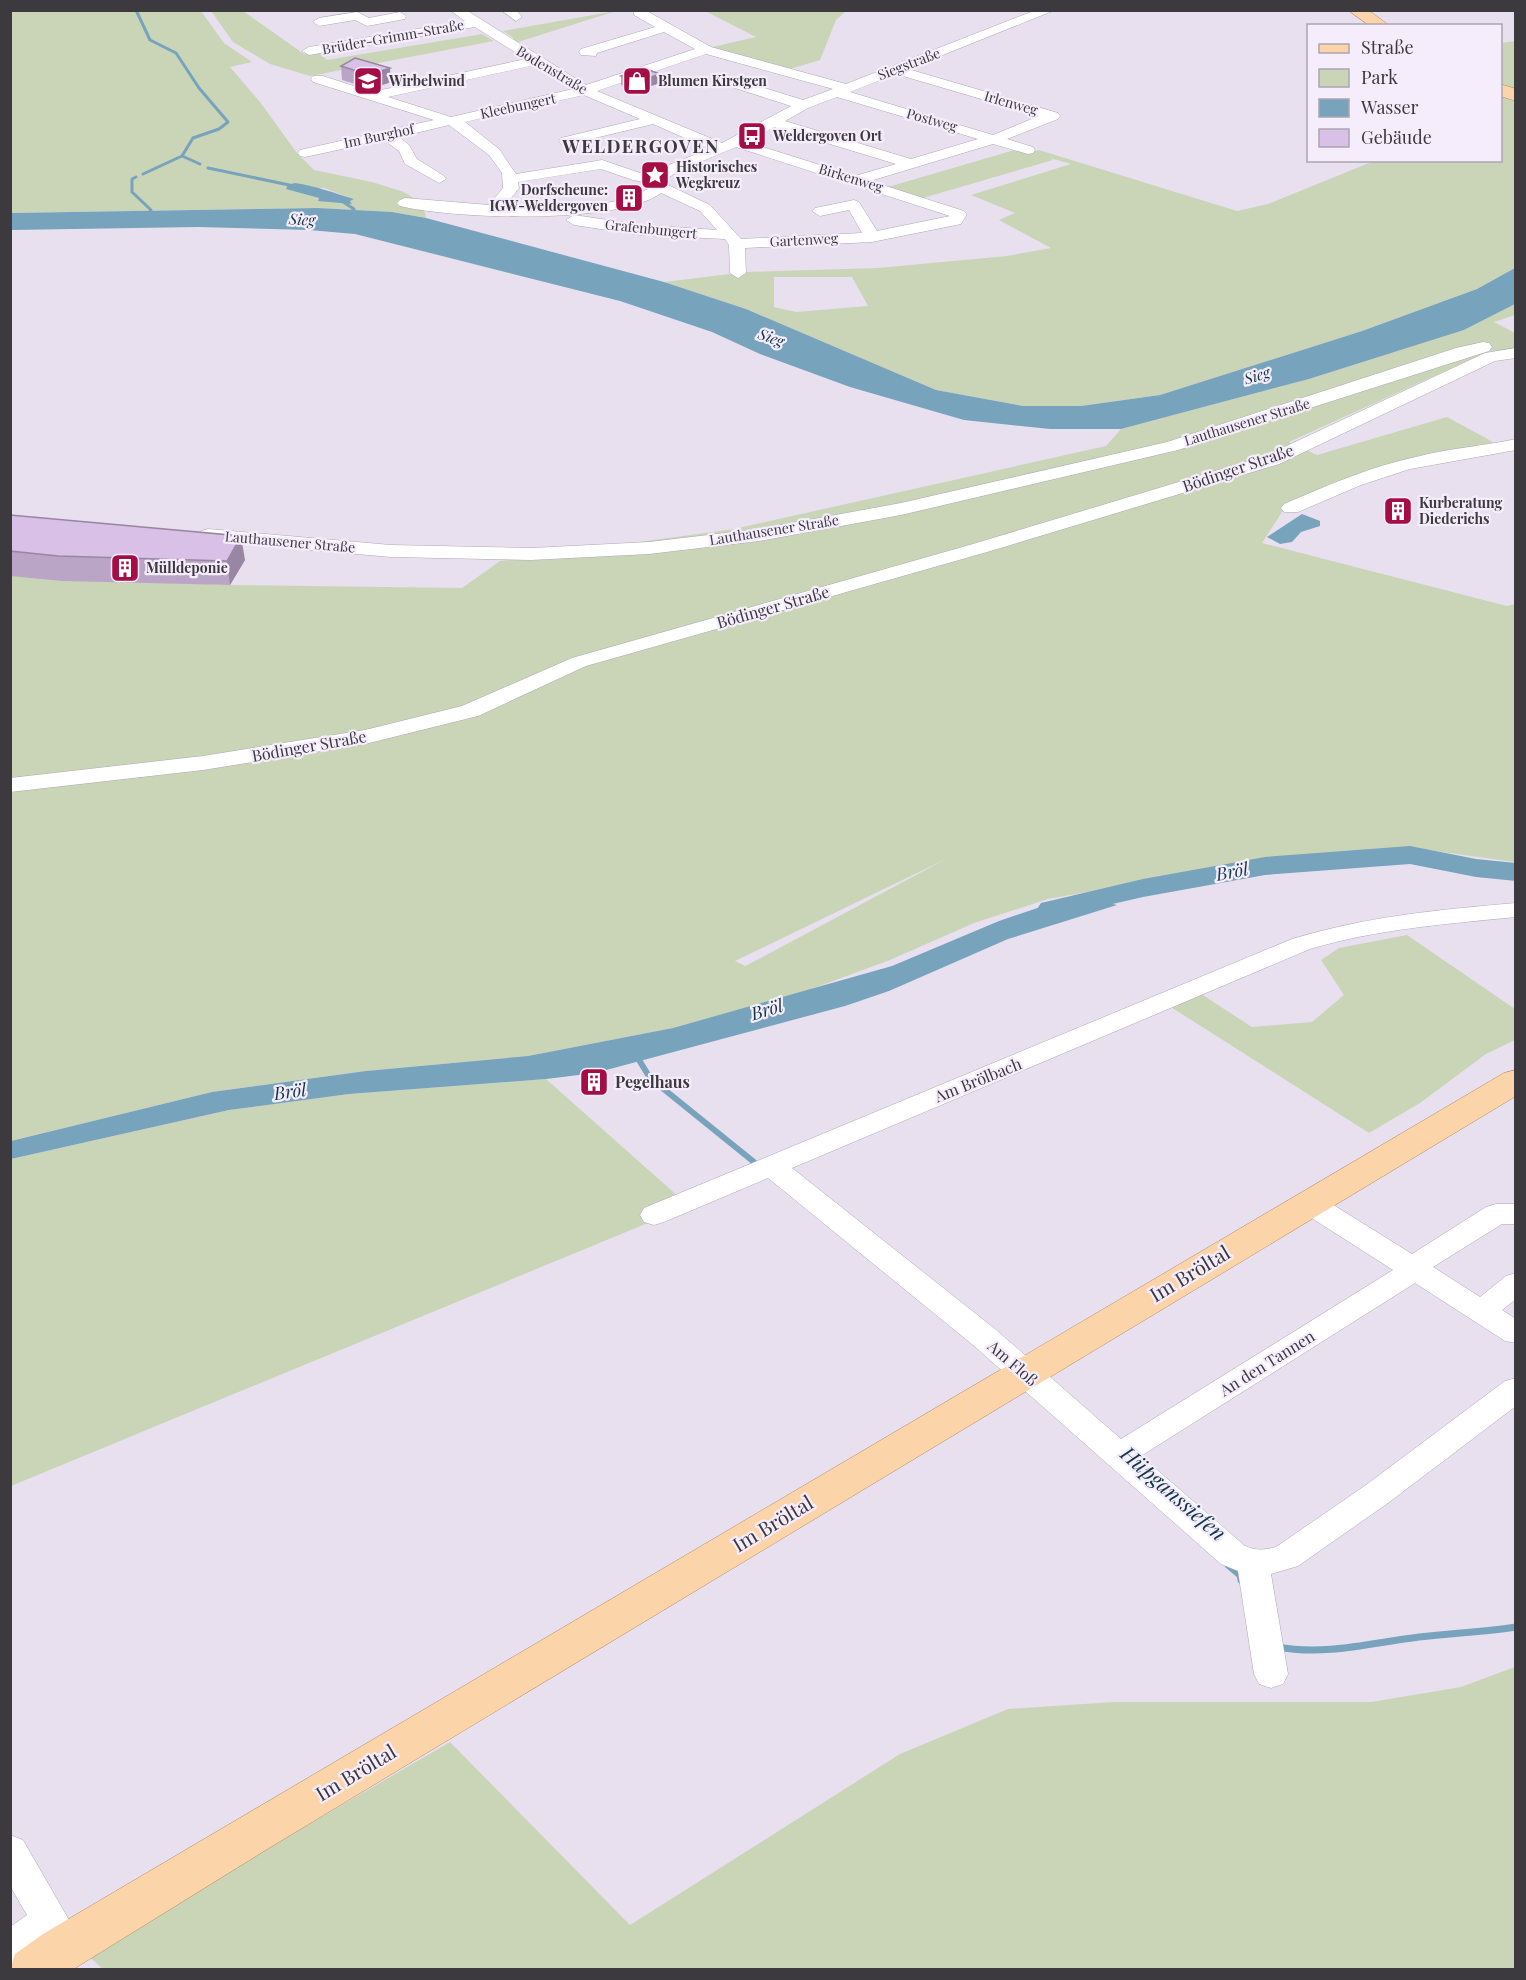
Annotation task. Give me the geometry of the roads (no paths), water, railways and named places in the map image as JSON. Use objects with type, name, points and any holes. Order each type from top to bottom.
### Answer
[{"type":"main road","points":[[1356,10],[1379,24]]},
{"type":"main road","name":"Im Bröltal","points":[[33,1970],[60,1950],[252,1834],[1515,1081]]},
{"type":"street","name":"Bodenstraße","points":[[456,10],[584,90],[653,120],[728,145]]},
{"type":"street","name":"Siegstraße","points":[[539,212],[606,207],[651,196],[658,183],[676,167],[728,145],[803,105],[1049,10]]},
{"type":"street","name":"Postweg","points":[[638,12],[706,50],[841,90],[1028,150]]},
{"type":"street","points":[[353,44],[314,19],[357,16],[367,21],[396,13],[425,32]]},
{"type":"street","name":"Brüder-Grimm-Straße","points":[[309,51],[477,23]]},
{"type":"street","points":[[591,53],[586,52],[664,28]]},
{"type":"street","name":"Kleebungert","points":[[452,120],[584,90],[706,50]]},
{"type":"street","points":[[373,96],[537,61]]},
{"type":"street","name":"Irlenweg","points":[[856,180],[995,139],[1053,116],[894,69]]},
{"type":"street","points":[[318,79],[452,120],[494,152],[511,179],[511,188],[494,209]]},
{"type":"street","points":[[721,79],[803,105]]},
{"type":"street","name":"Im Burghof","points":[[305,153],[452,120]]},
{"type":"street","points":[[566,141],[653,120]]},
{"type":"street","points":[[771,121],[912,164]]},
{"type":"street","points":[[386,135],[401,144],[408,152],[410,161],[439,179]]},
{"type":"street","name":"Birkenweg","points":[[728,145],[856,180],[959,214],[956,221]]},
{"type":"street","points":[[511,179],[602,164],[658,183],[705,208],[733,239],[738,273]]},
{"type":"street","points":[[405,203],[430,207],[539,212]]},
{"type":"street","name":"Gartenweg","points":[[820,211],[854,205],[872,237]]},
{"type":"street","name":"Grafenbungert","points":[[539,212],[559,218],[641,230],[733,239]]},
{"type":"street","name":"Gartenweg","points":[[733,239],[872,237],[956,221]]},
{"type":"street","name":"Lauthausener Straße","points":[[191,533],[391,551],[519,554],[649,548],[759,535],[901,508],[1172,446],[1462,352],[1501,343],[1515,343]]},
{"type":"street","name":"Bödinger Straße","points":[[10,785],[203,763],[365,737],[470,711],[579,662],[992,544],[1272,460],[1491,357],[1515,353]]},
{"type":"street","points":[[1291,508],[1351,482],[1420,461],[1487,451],[1515,444]]},
{"type":"street","name":"Am Brölbach","points":[[654,1215],[1301,944],[1345,931],[1394,922],[1515,910]]},
{"type":"street","name":"Am Floß","points":[[770,1166],[984,1337],[1233,1555],[1253,1564]]},
{"type":"street","points":[[1310,1203],[1515,1333]]},
{"type":"street","name":"An den Tannen","points":[[1119,1455],[1401,1280],[1412,1268],[1496,1214],[1515,1214]]},
{"type":"street","points":[[1480,1311],[1515,1283]]},
{"type":"street","points":[[1270,1671],[1253,1564],[1286,1557],[1377,1494],[1515,1389]]},
{"type":"street","points":[[10,1851],[50,1920],[10,1949]]},
{"type":"water","points":[[295,183],[354,199],[350,201],[352,204],[318,201],[319,198],[286,189],[288,185]]},
{"type":"water","name":"Sieg","points":[[318,208],[392,212],[426,218],[664,282],[746,309],[936,390],[1023,406],[1081,406],[1160,395],[1362,331],[1477,289],[1515,268],[1515,304],[1464,330],[1309,379],[1121,429],[1050,429],[964,420],[850,387],[760,354],[712,332],[620,301],[355,234],[309,230],[198,227],[11,230],[11,213]]},
{"type":"water","points":[[1302,514],[1320,521],[1320,526],[1301,532],[1292,542],[1280,544],[1267,537]]},
{"type":"water","points":[[1076,895],[1117,905],[1008,939],[889,991],[845,1006],[595,1073],[546,1079],[349,1094],[229,1110],[11,1159],[11,1141],[212,1092],[366,1071],[528,1056],[673,1028],[892,966],[999,921]]},
{"type":"waterway","points":[[136,10],[150,40],[176,53],[199,88],[228,122],[219,129],[193,138],[182,156]]},
{"type":"waterway","points":[[143,174],[182,156]]},
{"type":"waterway","points":[[182,156],[200,164]]},
{"type":"waterway","points":[[208,168],[294,186]]},
{"type":"waterway","points":[[136,177],[132,179],[132,192],[151,210],[149,214]]},
{"type":"waterway","points":[[340,200],[354,209],[349,214]]},
{"type":"waterway","name":"Bröl","points":[[1052,909],[1143,888],[1265,866],[1410,855],[1476,868],[1516,872]]},
{"type":"waterway","name":"Hüpganssiefen","points":[[636,1055],[650,1078],[754,1162]]},
{"type":"waterway","name":"Hüpganssiefen","points":[[1228,1565],[1240,1575],[1241,1580]]},
{"type":"waterway","name":"Hüpganssiefen","points":[[1277,1647],[1331,1649],[1516,1627]]},
{"type":"place","name":"Wirbelwind","points":[[368,81]]},
{"type":"place","name":"Blumen Kirstgen","points":[[637,81]]},
{"type":"place","name":"Weldergoven Ort","points":[[752,136]]},
{"type":"place","name":"Historisches Wegkreuz","points":[[655,175]]},
{"type":"place","name":"Dorfscheune: IGW-Weldergoven","points":[[629,198]]},
{"type":"place","name":"Kurberatung Diederichs","points":[[1398,511]]},
{"type":"place","name":"Mülldeponie","points":[[125,568]]},
{"type":"place","name":"Pegelhaus","points":[[594,1082]]},
{"type":"district","name":"WELDERGOVEN","points":[[641,147]]}]
